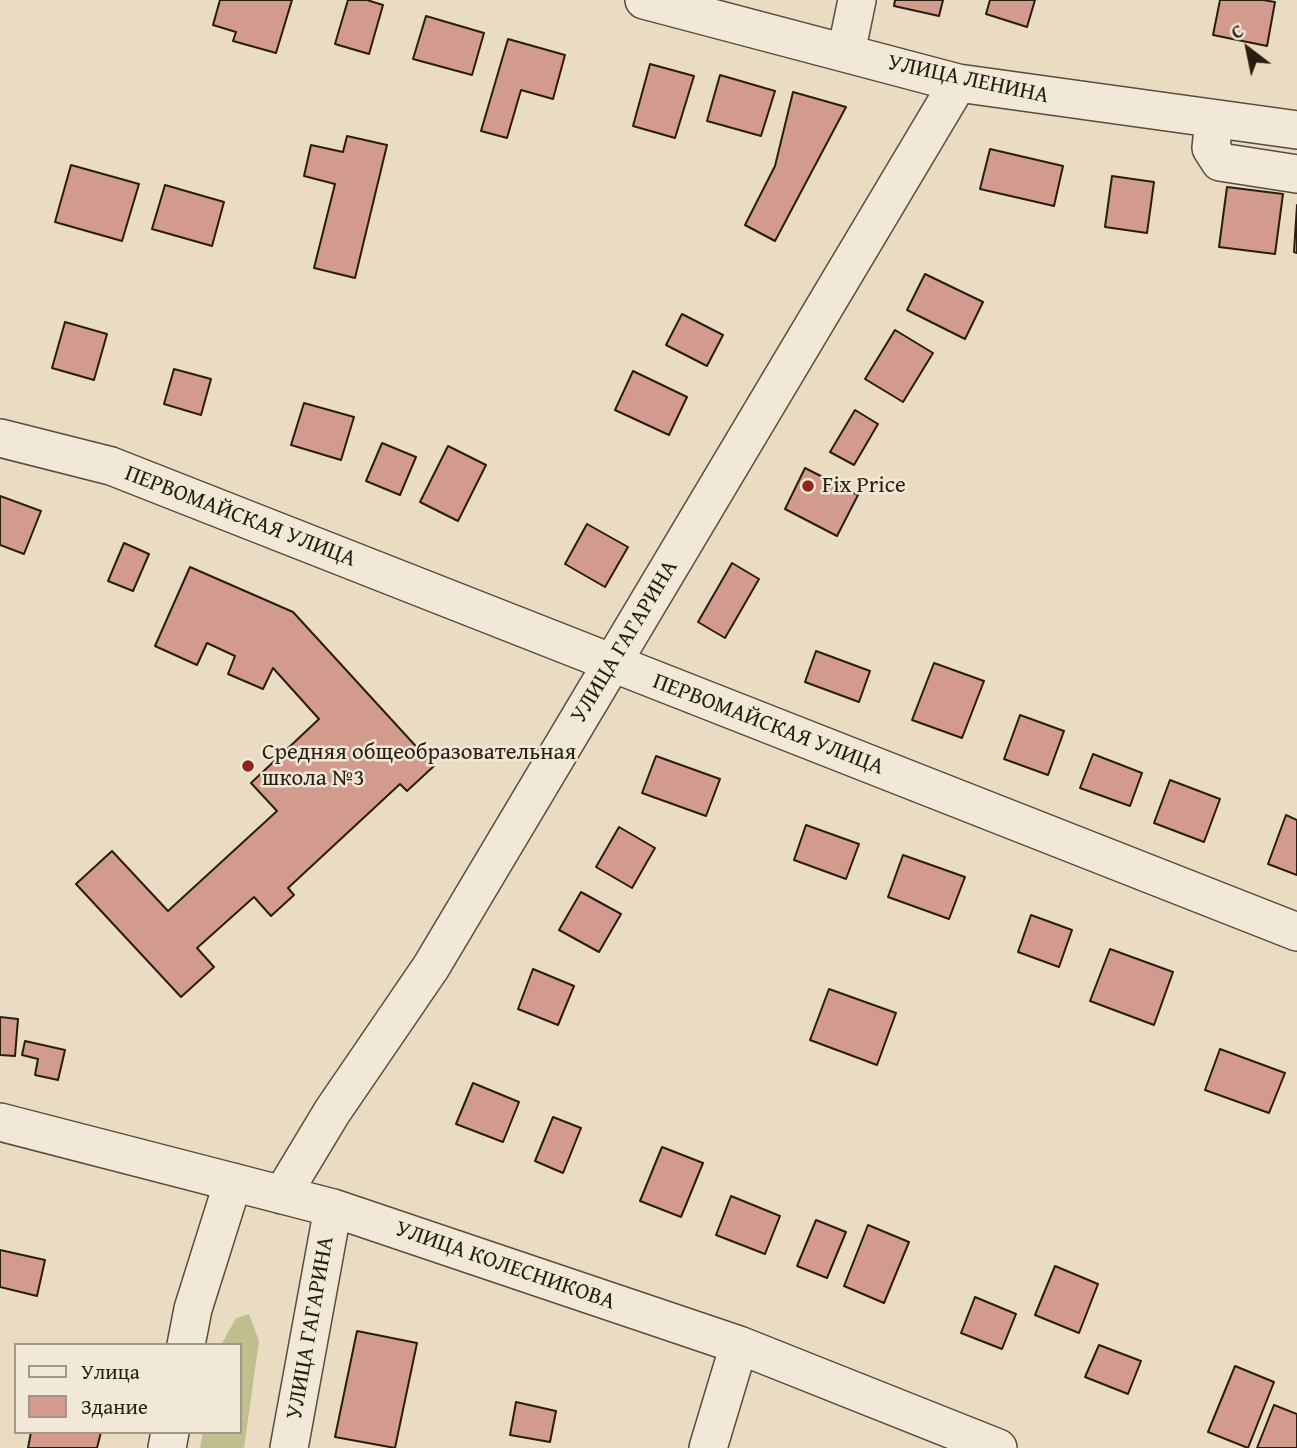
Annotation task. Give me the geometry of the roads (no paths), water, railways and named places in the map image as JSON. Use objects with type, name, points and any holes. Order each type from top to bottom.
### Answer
[{"type":"street","name":"УЛИЦА ЛЕНИНА","points":[[644,0],[958,83],[1297,130]]},
{"type":"street","points":[[846,53],[857,0]]},
{"type":"street","name":"УЛИЦА ГАГАРИНА","points":[[282,1195],[332,1112],[431,968],[958,83]]},
{"type":"street","points":[[1214,119],[1211,148],[1220,162],[1297,174]]},
{"type":"street","name":"ПЕРВОМАЙСКАЯ УЛИЦА","points":[[0,438],[111,466],[1297,932]]},
{"type":"street","name":"УЛИЦА КОЛЕСНИКОВА","points":[[0,1122],[333,1208],[739,1345],[998,1448]]},
{"type":"street","points":[[186,1343],[193,1309],[233,1182]]},
{"type":"street","name":"УЛИЦА ГАГАРИНА","points":[[289,1448],[333,1208]]},
{"type":"street","points":[[708,1448],[739,1345]]},
{"type":"place","name":"Fix Price","points":[[808,486]]},
{"type":"place","name":"Средняя общеобразовательная школа №3","points":[[248,766]]}]
